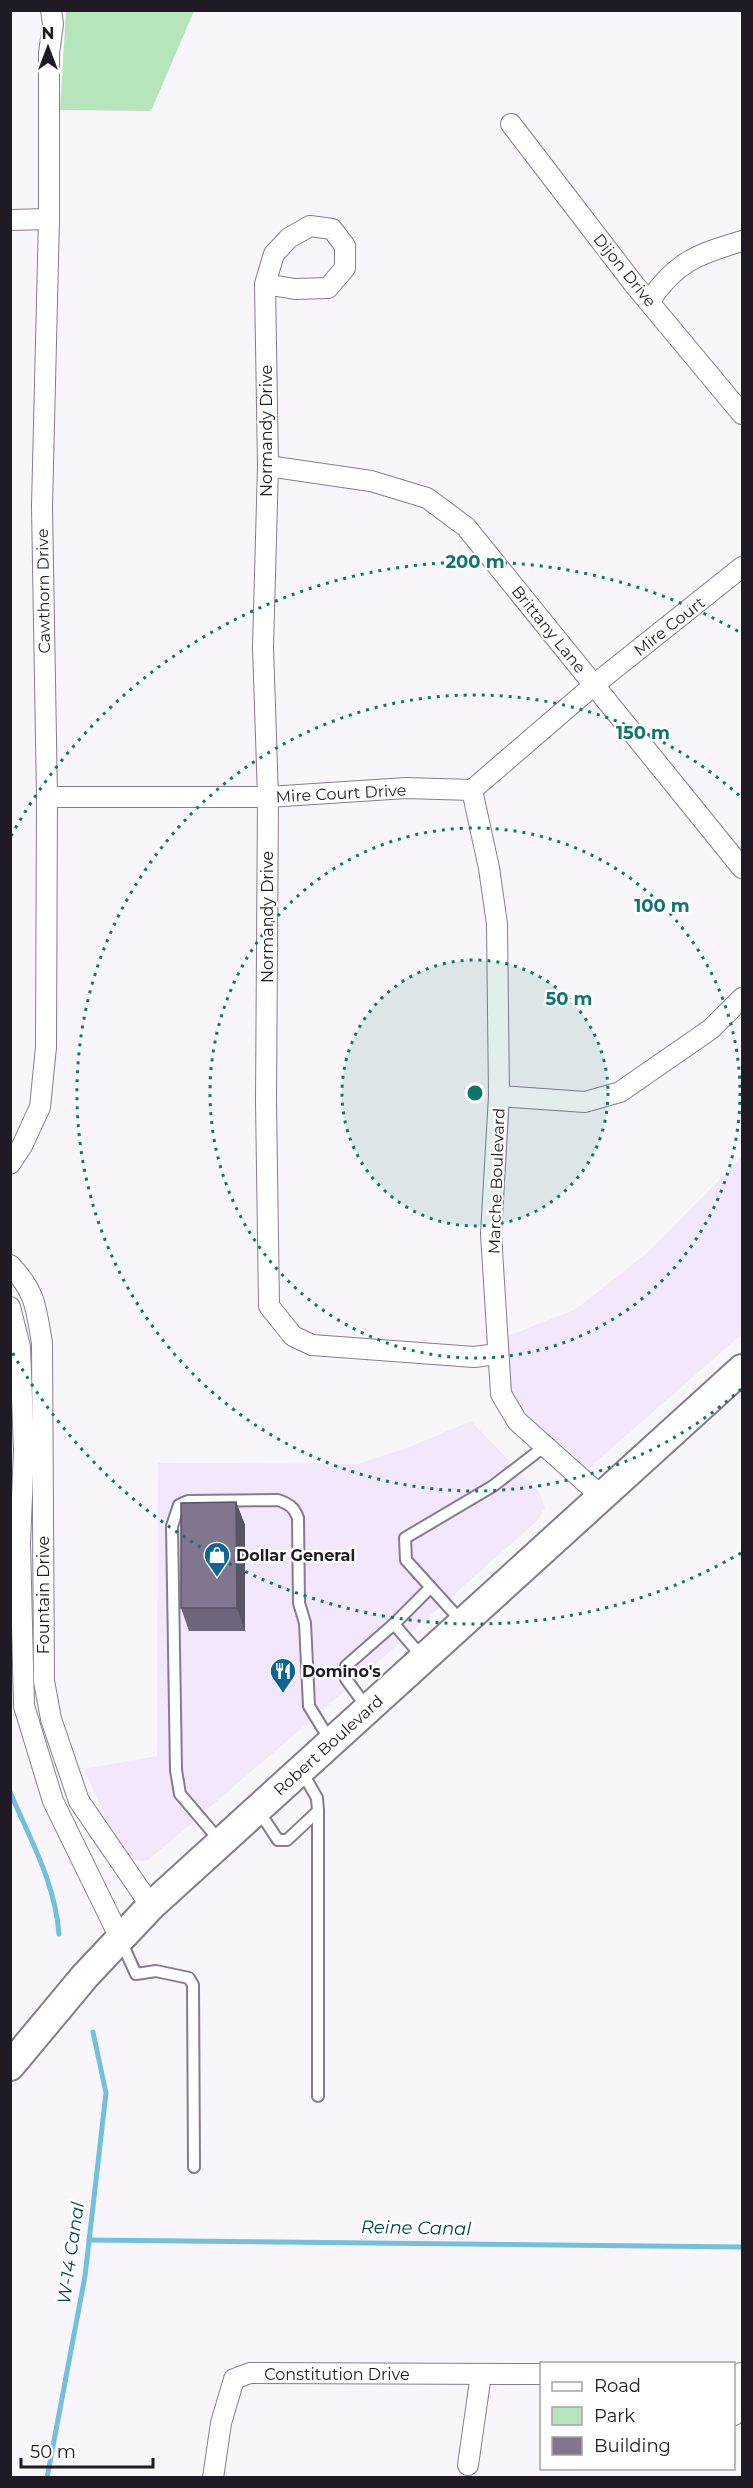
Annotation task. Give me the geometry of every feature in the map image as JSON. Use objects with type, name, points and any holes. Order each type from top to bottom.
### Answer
[{"type":"main road","name":"Robert Boulevard","points":[[10,2066],[85,1976],[151,1906],[742,1369]]},
{"type":"street","name":"Cawthorn Drive","points":[[10,1164],[22,1146],[40,1107],[46,1047],[47,797],[42,506],[49,219],[49,53],[53,24],[51,10]]},
{"type":"street","name":"Dijon Drive","points":[[511,124],[649,302],[742,414]]},
{"type":"street","points":[[10,220],[49,219]]},
{"type":"street","points":[[649,302],[662,281],[684,262],[742,242]]},
{"type":"street","name":"Normandy Drive","points":[[265,284],[268,466],[264,647],[268,797],[266,1101],[269,1306],[293,1336],[312,1345],[474,1357],[497,1354]]},
{"type":"street","name":"Brittany Lane","points":[[268,466],[371,481],[427,498],[466,527],[742,868]]},
{"type":"street","name":"Mire Court","points":[[594,685],[742,567]]},
{"type":"street","points":[[472,790],[594,685]]},
{"type":"street","name":"Mire Court Drive","points":[[47,797],[268,797],[406,788],[472,790]]},
{"type":"street","name":"Marche Boulevard","points":[[472,790],[489,868],[497,924],[499,1096],[491,1234],[501,1394],[517,1420],[602,1497]]},
{"type":"street","points":[[499,1096],[585,1102],[620,1092],[711,1029],[742,998]]},
{"type":"street","name":"Fountain Drive","points":[[10,1265],[26,1281],[36,1304],[42,1343],[20,1543],[24,1706],[53,1801],[120,1938]]},
{"type":"street","name":"Fountain Drive","points":[[10,1307],[20,1347],[33,1422],[44,1681],[51,1719],[79,1801],[151,1906]]},
{"type":"street","points":[[53,1801],[76,1793]]},
{"type":"street","name":"Constitution Drive","points":[[213,2478],[221,2423],[234,2379],[250,2373],[540,2374]]},
{"type":"street","points":[[735,2407],[739,2373]]},
{"type":"street","points":[[468,2465],[481,2374]]},
{"type":"lane","points":[[462,1623],[406,1560],[405,1538],[493,1486],[545,1446]]},
{"type":"lane","points":[[220,1842],[180,1794],[176,1770],[172,1526],[173,1516],[179,1505],[188,1501],[278,1500],[290,1504],[296,1512],[298,1518],[299,1603],[304,1623],[309,1706],[331,1743]]},
{"type":"lane","points":[[368,1709],[346,1679],[346,1666],[394,1624],[430,1588]]},
{"type":"lane","points":[[394,1624],[423,1659]]},
{"type":"lane","points":[[301,1769],[317,1798],[318,1811],[318,2096]]},
{"type":"lane","points":[[257,1809],[278,1840],[287,1840],[318,1811]]},
{"type":"lane","points":[[120,1938],[136,1974],[156,1971],[189,1978],[193,1985],[194,2168]]},
{"type":"shaded area","points":[[742,1157],[742,1334],[588,1469],[561,1450],[524,1416],[510,1393],[505,1352],[508,1336],[576,1309],[648,1252]]},
{"type":"shaded area","points":[[471,1421],[540,1493],[545,1508],[538,1520],[368,1671],[147,1861],[134,1860],[121,1852],[84,1769],[157,1756],[158,1463],[358,1464],[407,1448]]},
{"type":"green space","points":[[66,11],[194,11],[151,111],[60,110]]},
{"type":"building","name":"Dollar General","points":[[236,1502],[237,1608],[181,1608],[181,1503]]},
{"type":"waterway","name":"W-14 Canal","points":[[10,1792],[47,1879],[57,1915],[59,1934]]},
{"type":"waterway","name":"W-14 Canal","points":[[47,2478],[85,2276],[106,2093],[93,2032]]},
{"type":"waterway","name":"Reine Canal","points":[[89,2240],[742,2247]]},
{"type":"place","name":"Dollar General","points":[[217,1578]]},
{"type":"place","name":"Domino's","points":[[283,1694]]}]
